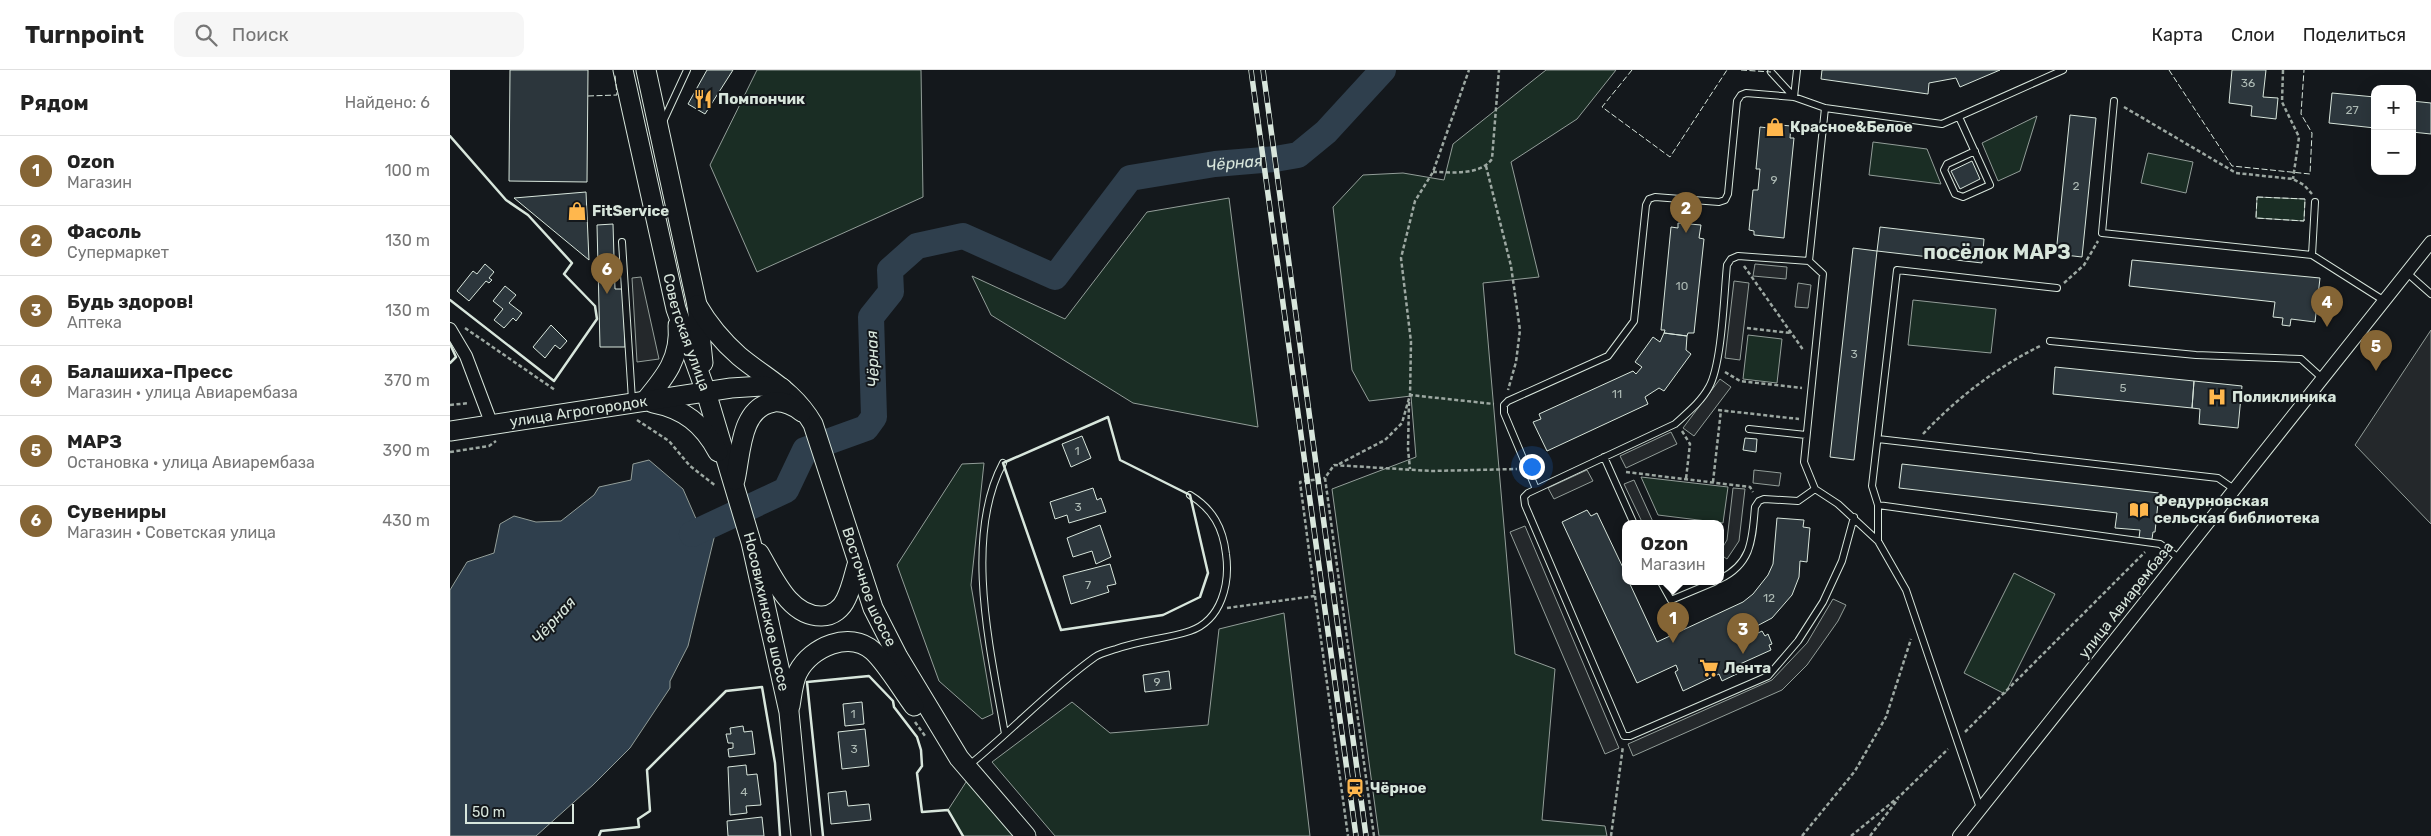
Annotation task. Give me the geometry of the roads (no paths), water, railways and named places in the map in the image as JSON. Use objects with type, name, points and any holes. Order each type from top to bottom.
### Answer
[{"type":"main road","name":"Советская улица","points":[[623,70],[676,309],[706,392]]},
{"type":"main road","name":"Советская улица","points":[[646,70],[697,305],[706,392]]},
{"type":"main road","name":"Восточное шоссе","points":[[697,305],[712,328],[730,348],[796,398],[814,427],[874,608],[940,744],[967,767],[1026,836]]},
{"type":"main road","points":[[638,408],[665,378],[674,362],[679,335],[676,309]]},
{"type":"main road","points":[[706,392],[748,386],[783,388]]},
{"type":"main road","name":"улица Агрогородок","points":[[450,431],[638,408],[706,392]]},
{"type":"main road","name":"Носовихинское шоссе","points":[[706,392],[728,486],[751,542],[789,712],[801,836]]},
{"type":"main road","points":[[728,486],[745,428],[750,416],[760,407],[772,402],[785,403],[798,409],[814,427]]},
{"type":"main road","points":[[638,408],[671,406],[698,423],[710,437],[728,486]]},
{"type":"main road","points":[[751,542],[792,604],[816,616],[834,613],[841,607],[849,591],[858,562]]},
{"type":"main road","points":[[789,712],[797,673],[804,663],[819,650],[840,642],[852,640],[873,651],[931,728],[940,744]]},
{"type":"street","name":"улица Авиарембаза","points":[[1959,836],[2175,556],[2234,490],[2383,300],[2431,242]]},
{"type":"street","points":[[454,327],[492,425]]},
{"type":"lane","points":[[659,132],[687,70]]},
{"type":"lane","points":[[1794,98],[1797,70]]},
{"type":"lane","points":[[1536,489],[1504,413],[1504,405],[1508,401],[1608,356],[1634,321],[1646,205],[1649,199],[1655,197],[1719,202],[1725,200],[1728,194],[1737,101],[1741,95],[1746,93],[1794,98],[1825,108],[1942,124],[2063,70]]},
{"type":"lane","points":[[1771,72],[1794,98]]},
{"type":"lane","points":[[2114,101],[2102,233],[2312,255],[2383,300]]},
{"type":"lane","points":[[1809,261],[1825,108]]},
{"type":"lane","points":[[1958,117],[1990,184],[1963,197],[1955,194],[1944,170],[1947,164],[1974,151]]},
{"type":"lane","points":[[2312,255],[2315,202]]},
{"type":"lane","points":[[622,242],[638,408]]},
{"type":"lane","points":[[1854,517],[1842,561],[1823,602],[1798,641],[1768,676],[1630,736],[1624,736],[1525,505],[1524,498],[1528,493],[1536,489],[1675,424],[1690,411],[1709,388],[1716,367],[1727,265],[1731,258],[1738,256],[1809,261],[1823,274],[1804,462],[1814,489],[1854,517],[1878,541],[1906,590],[1981,809]]},
{"type":"lane","points":[[1878,541],[1878,505],[1872,486],[1897,270],[2057,288]]},
{"type":"lane","points":[[2406,272],[2431,294]]},
{"type":"lane","points":[[2050,341],[2196,355],[2301,359],[2322,378]]},
{"type":"lane","points":[[1749,429],[1806,435]]},
{"type":"lane","points":[[1878,439],[2218,478],[2234,490]]},
{"type":"lane","points":[[1604,457],[1632,520]]},
{"type":"lane","points":[[1003,463],[992,482],[987,506],[983,565],[988,637],[1005,734]]},
{"type":"lane","points":[[1724,577],[1734,572],[1751,548],[1755,507],[1759,501],[1764,499],[1798,501],[1814,489]]},
{"type":"lane","points":[[967,767],[1068,678],[1098,656],[1132,643],[1192,630],[1212,616],[1224,595],[1227,572],[1223,534],[1211,511],[1190,495]]},
{"type":"lane","points":[[1878,505],[2160,544],[2175,556]]},
{"type":"lane","points":[[1663,585],[1671,600],[1707,585]]},
{"type":"water","points":[[649,460],[683,489],[697,521],[708,514],[723,518],[715,534],[688,646],[670,681],[670,688],[630,748],[593,785],[536,836],[450,836],[450,590],[467,562],[494,553],[500,524],[514,516],[536,522],[561,521],[594,495],[599,487],[631,480],[633,464]]},
{"type":"waterway","name":"Чёрная","points":[[692,534],[786,490],[805,450],[866,428],[874,417],[871,317],[891,292],[890,270],[917,246],[963,236],[1055,277],[1130,178],[1215,164],[1298,155],[1326,132],[1383,70]]},
{"type":"railway","points":[[1251,70],[1356,836]]},
{"type":"railway","points":[[1263,70],[1366,836]]},
{"type":"place","name":"Помпончик","points":[[703,99]]},
{"type":"place","name":"Красное&Белое","points":[[1775,127]]},
{"type":"place","name":"FitService","points":[[577,211]]},
{"type":"place","name":"Фасоль","points":[[1686,233]]},
{"type":"place","name":"Сувениры","points":[[607,294]]},
{"type":"place","name":"Балашиха-Пресс","points":[[2327,327]]},
{"type":"place","name":"МАРЗ","points":[[2376,371]]},
{"type":"place","name":"Поликлиника","points":[[2217,397]]},
{"type":"place","name":"Федурновская сельская библиотека","points":[[2139,510]]},
{"type":"place","name":"Ozon","points":[[1673,643]]},
{"type":"place","name":"Будь здоров!","points":[[1743,654]]},
{"type":"place","name":"Лента","points":[[1709,668]]},
{"type":"place","name":"Чёрное","points":[[1355,788]]},
{"type":"district","name":"посёлок МАРЗ","points":[[1997,252]]}]
